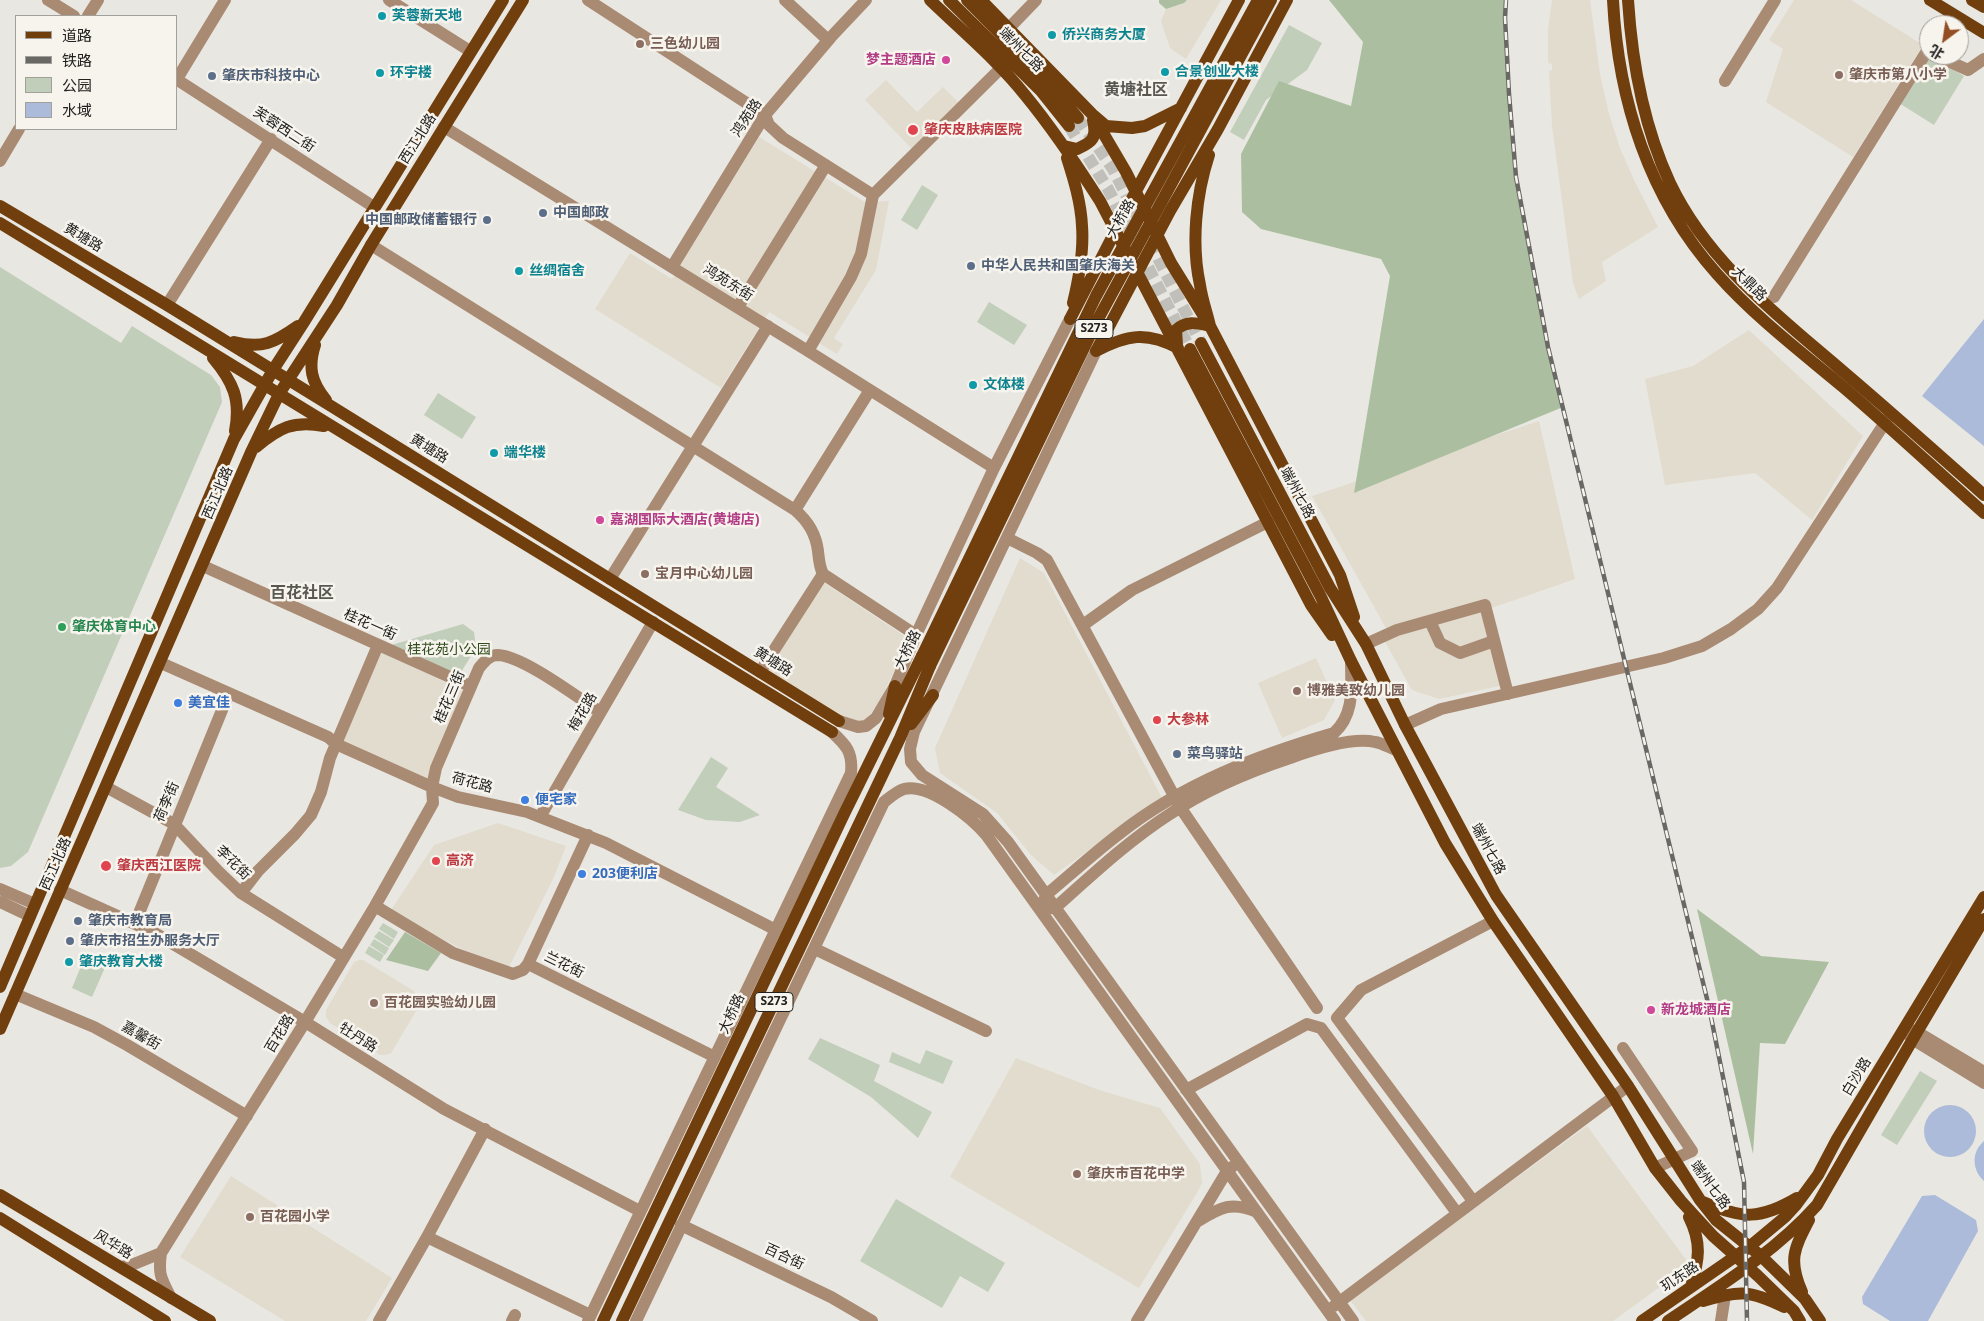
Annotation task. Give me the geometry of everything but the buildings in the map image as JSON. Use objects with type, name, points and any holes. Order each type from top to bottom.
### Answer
[{"type":"main road","name":"西江北路","points":[[0,987],[234,439],[273,370],[503,0]]},
{"type":"main road","name":"西江北路","points":[[0,1029],[252,450],[279,394],[337,305],[371,245],[523,0]]},
{"type":"main road","points":[[930,0],[1001,68],[1024,94],[1064,146],[1100,201],[1116,229],[1137,274],[1189,347],[1268,522],[1311,605],[1351,662]]},
{"type":"main road","name":"端州七路","points":[[949,0],[1073,122],[1043,77],[967,0]]},
{"type":"main road","points":[[981,0],[1106,126],[1132,128],[1145,126],[1181,108]]},
{"type":"main road","points":[[1070,319],[1136,191],[1239,0]]},
{"type":"main road","name":"大桥路","points":[[623,1321],[900,738],[926,661],[1092,303],[1258,0]]},
{"type":"main road","name":"大桥路","points":[[603,1321],[845,812],[886,732],[926,661],[1097,322],[1271,0]]},
{"type":"main road","points":[[1093,356],[1287,0]]},
{"type":"main road","name":"大鼎路","points":[[1613,0],[1616,47],[1629,110],[1660,194],[1685,233],[1716,274],[1757,314],[1984,495]]},
{"type":"main road","name":"大鼎路","points":[[1628,0],[1631,46],[1652,140],[1670,184],[1692,221],[1725,265],[1889,418],[1984,514]]},
{"type":"main road","points":[[1930,0],[1984,34]]},
{"type":"main road","points":[[1972,0],[1984,8]]},
{"type":"main road","points":[[1181,108],[1186,121],[1194,127],[1206,130],[1218,129]]},
{"type":"main road","points":[[1064,146],[1077,149],[1089,144],[1094,135],[1092,114]]},
{"type":"main road","points":[[1092,114],[1136,191],[1171,263],[1210,326],[1340,575],[1363,639]]},
{"type":"main road","points":[[1210,326],[1200,285],[1196,238],[1198,207],[1204,172],[1218,129]]},
{"type":"main road","points":[[1064,146],[1075,183],[1082,227],[1080,269],[1070,319]]},
{"type":"main road","name":"黄塘路","points":[[0,206],[168,305],[760,672],[835,726]]},
{"type":"main road","name":"黄塘路","points":[[0,224],[653,622],[835,726]]},
{"type":"main road","points":[[321,295],[337,305]]},
{"type":"main road","points":[[221,339],[248,345],[263,344],[278,340],[304,322]]},
{"type":"main road","points":[[1189,347],[1176,330],[1182,324],[1193,322],[1210,326]]},
{"type":"main road","points":[[317,336],[312,355],[311,373],[318,390],[331,406]]},
{"type":"main road","points":[[1093,356],[1113,342],[1126,338],[1153,337],[1189,347]]},
{"type":"main road","name":"端州七路","points":[[1189,347],[1330,588],[1363,639],[1405,725],[1496,895],[1628,1086],[1700,1200],[1716,1220],[1761,1256],[1805,1299],[1820,1321]]},
{"type":"main road","name":"端州七路","points":[[1189,347],[1321,597],[1351,662],[1445,843],[1494,920],[1613,1096],[1655,1168],[1681,1201],[1713,1236],[1748,1267],[1797,1316]]},
{"type":"main road","points":[[205,348],[226,373],[235,394],[238,416],[234,439]]},
{"type":"main road","points":[[252,450],[271,435],[301,423],[333,428]]},
{"type":"main road","points":[[220,471],[241,477]]},
{"type":"main road","points":[[886,732],[894,686]]},
{"type":"main road","points":[[900,738],[933,695]]},
{"type":"main road","name":"白沙路","points":[[1735,1257],[1785,1216],[1806,1192],[1984,897]]},
{"type":"main road","name":"白沙路","points":[[1748,1267],[1795,1228],[1817,1205],[1914,1035],[1984,919]]},
{"type":"main road","points":[[1700,1200],[1724,1211],[1746,1216],[1770,1212],[1784,1206],[1806,1192]]},
{"type":"main road","name":"风华路","points":[[0,1195],[210,1321]]},
{"type":"main road","points":[[1681,1201],[1696,1231],[1699,1254],[1691,1287]]},
{"type":"main road","points":[[1805,1299],[1795,1274],[1794,1257],[1796,1244],[1817,1205]]},
{"type":"main road","points":[[19,1230],[30,1213]]},
{"type":"main road","points":[[0,1218],[165,1321]]},
{"type":"main road","name":"玑东路","points":[[1642,1321],[1735,1257]]},
{"type":"main road","name":"玑东路","points":[[1668,1321],[1748,1267]]},
{"type":"main road","points":[[1691,1305],[1736,1292],[1758,1295],[1797,1316]]},
{"type":"street","points":[[48,0],[72,15]]},
{"type":"street","points":[[89,15],[98,0]]},
{"type":"street","points":[[178,76],[225,0]]},
{"type":"street","points":[[389,0],[470,51]]},
{"type":"street","points":[[588,0],[764,115],[769,125],[783,138],[873,195]]},
{"type":"street","points":[[785,0],[828,40]]},
{"type":"street","name":"鸿苑路","points":[[672,267],[764,115],[828,40],[866,0]]},
{"type":"street","points":[[1009,28],[1036,0]]},
{"type":"street","points":[[1725,81],[1775,0]]},
{"type":"street","points":[[1957,65],[1968,70],[1984,59]]},
{"type":"street","points":[[1774,297],[1919,64]]},
{"type":"street","points":[[808,351],[862,254],[873,195],[1001,68]]},
{"type":"street","name":"芙蓉西二街","points":[[178,80],[374,207]]},
{"type":"street","name":"鸿苑东街","points":[[444,126],[994,468]]},
{"type":"street","points":[[0,161],[18,130]]},
{"type":"street","points":[[168,305],[271,139]]},
{"type":"street","points":[[738,308],[826,165]]},
{"type":"street","points":[[371,245],[796,510],[804,518],[815,538],[823,574],[916,634]]},
{"type":"street","points":[[835,726],[866,726],[876,718],[894,686],[916,634],[994,468],[1070,319]]},
{"type":"street","points":[[610,579],[768,326]]},
{"type":"street","points":[[1060,340],[1064,336],[1073,336],[1082,340],[1093,356],[914,732],[910,749],[911,762],[922,776],[983,814],[1008,842],[1353,1321]]},
{"type":"street","points":[[796,510],[870,390]]},
{"type":"street","points":[[1405,725],[1441,709],[1664,658],[1702,646],[1731,629],[1758,608],[1777,588],[1889,418]]},
{"type":"street","points":[[1083,625],[1132,590],[1268,522]]},
{"type":"street","points":[[1007,538],[1047,560],[1178,803],[1317,1008]]},
{"type":"street","name":"桂花一街","points":[[203,566],[470,686]]},
{"type":"street","points":[[760,672],[823,574]]},
{"type":"street","points":[[1363,639],[1485,604],[1508,694]]},
{"type":"street","points":[[1430,621],[1440,643],[1460,653],[1494,641]]},
{"type":"street","name":"梅花路","points":[[540,817],[653,622]]},
{"type":"street","points":[[241,893],[311,815],[336,744],[378,645]]},
{"type":"street","name":"桂花三街","points":[[432,787],[436,768],[470,686],[479,668],[488,658],[496,655],[529,667],[600,712]]},
{"type":"street","points":[[1041,909],[1055,908],[1127,845],[1208,779],[1256,758],[1334,733],[1341,727],[1348,716],[1351,701],[1351,662]]},
{"type":"street","name":"荷花路","points":[[159,667],[328,738],[336,744],[432,787],[458,796],[540,817],[606,842],[776,930]]},
{"type":"street","name":"荷李街","points":[[135,923],[174,824],[228,697]]},
{"type":"street","points":[[428,1237],[589,1318],[851,773],[850,751],[835,726]]},
{"type":"street","points":[[1041,909],[1046,895],[1119,833],[1178,803],[1259,768],[1311,750],[1362,740],[1376,742],[1396,750]]},
{"type":"street","name":"李花街","points":[[106,787],[174,824],[241,893],[343,957]]},
{"type":"street","name":"百花路","points":[[161,1253],[375,906],[433,802],[432,787]]},
{"type":"street","points":[[845,787],[845,812]]},
{"type":"street","points":[[636,1321],[884,802],[904,789],[926,791],[954,807],[976,823],[1041,909],[1331,1316],[1339,1302],[1628,1086]]},
{"type":"street","points":[[853,864],[870,802]]},
{"type":"street","name":"兰花街","points":[[588,835],[528,964],[715,1056]]},
{"type":"street","points":[[0,889],[33,910]]},
{"type":"street","name":"牡丹路","points":[[60,890],[135,923],[305,1022],[444,1109],[640,1211]]},
{"type":"street","points":[[0,902],[33,910]]},
{"type":"street","points":[[375,906],[424,937],[461,956],[513,974],[523,970],[528,964]]},
{"type":"street","points":[[1473,1201],[1337,1018],[1361,990],[1494,920]]},
{"type":"street","points":[[815,948],[986,1031]]},
{"type":"street","points":[[743,999],[776,957]]},
{"type":"street","name":"嘉馨街","points":[[15,994],[94,1027],[247,1116]]},
{"type":"street","points":[[1186,1090],[1307,1024],[1322,1028],[1457,1213]]},
{"type":"street","points":[[1904,1028],[1984,1083]]},
{"type":"street","points":[[1914,1035],[1984,1072]]},
{"type":"street","points":[[1622,1048],[1692,1151],[1655,1168]]},
{"type":"street","points":[[379,1321],[428,1237],[485,1129]]},
{"type":"street","points":[[679,1202],[716,1154]]},
{"type":"street","points":[[1137,1321],[1227,1170],[1238,1162]]},
{"type":"street","points":[[1196,1222],[1215,1210],[1232,1205],[1257,1212]]},
{"type":"street","name":"百合街","points":[[681,1225],[832,1297],[872,1321]]},
{"type":"street","points":[[616,1294],[629,1235]]},
{"type":"street","points":[[121,1267],[161,1253]]},
{"type":"street","points":[[161,1253],[158,1270],[171,1298]]},
{"type":"street","points":[[1722,1321],[1725,1294]]},
{"type":"shaded area","points":[[1187,0],[1221,0],[1186,59],[1170,48],[1161,21],[1166,9]]},
{"type":"shaded area","points":[[1552,0],[1590,0],[1600,74],[1609,114],[1620,148],[1658,227],[1602,262],[1606,281],[1579,299],[1573,283],[1552,126],[1549,71],[1552,70],[1552,64],[1548,63],[1548,30]]},
{"type":"shaded area","name":"肇庆市第八小学","points":[[1794,0],[1851,0],[1919,42],[1919,51],[1853,157],[1766,102],[1783,49],[1769,40]]},
{"type":"shaded area","name":"肇庆皮肤病医院","points":[[886,80],[917,112],[943,87],[959,103],[912,149],[865,100]]},
{"type":"shaded area","points":[[759,137],[865,202],[889,201],[876,270],[834,338],[843,344],[837,354],[769,312],[721,388],[595,309],[630,253],[672,279]]},
{"type":"shaded area","points":[[1749,330],[1863,436],[1812,520],[1755,473],[1665,485],[1645,379],[1693,366]]},
{"type":"shaded area","points":[[1539,421],[1575,579],[1483,611],[1489,638],[1461,650],[1442,640],[1431,616],[1387,630],[1312,496]]},
{"type":"shaded area","points":[[1020,558],[1044,573],[1162,798],[1054,875],[1031,855],[997,813],[940,773],[935,748]]},
{"type":"shaded area","points":[[823,582],[909,639],[881,699],[869,716],[861,722],[848,724],[763,675]]},
{"type":"shaded area","points":[[1426,626],[1460,653],[1491,643],[1504,685],[1439,699],[1412,690],[1384,640]]},
{"type":"shaded area","points":[[380,649],[464,692],[427,780],[341,740]]},
{"type":"shaded area","name":"博雅美致幼儿园","points":[[1316,658],[1335,700],[1324,720],[1282,738],[1258,683]]},
{"type":"shaded area","points":[[498,823],[566,846],[554,877],[507,971],[417,927],[391,910],[434,845]]},
{"type":"shaded area","name":"百花园实验幼儿园","points":[[363,960],[414,991],[419,999],[418,1008],[391,1053],[386,1055],[380,1055],[330,1023],[326,1017],[326,1010],[354,962]]},
{"type":"shaded area","name":"肇庆市百花中学","points":[[1016,1058],[1099,1090],[1160,1108],[1200,1164],[1202,1183],[1139,1288],[950,1177]]},
{"type":"shaded area","points":[[1587,1126],[1690,1265],[1613,1321],[1366,1321],[1350,1300]]},
{"type":"shaded area","name":"百花园小学","points":[[231,1176],[392,1278],[366,1321],[285,1321],[180,1257]]},
{"type":"green space","points":[[1159,0],[1187,0],[1184,3],[1166,9],[1159,3]]},
{"type":"green space","points":[[1329,0],[1506,0],[1505,18],[1509,94],[1516,177],[1548,347],[1563,407],[1354,493],[1390,276],[1381,259],[1261,229],[1242,212],[1241,154],[1279,81],[1351,106],[1363,42]]},
{"type":"green space","points":[[1289,25],[1322,43],[1307,70],[1266,100],[1244,140],[1230,132]]},
{"type":"green space","points":[[1924,65],[1946,65],[1964,76],[1934,125],[1899,103]]},
{"type":"green space","points":[[922,185],[938,195],[917,230],[901,220]]},
{"type":"green space","name":"肇庆体育中心","points":[[0,267],[121,343],[132,326],[211,375],[220,387],[222,402],[28,852],[11,866],[0,868]]},
{"type":"green space","points":[[989,302],[1027,325],[1014,345],[977,322]]},
{"type":"green space","points":[[438,393],[476,417],[462,439],[424,415]]},
{"type":"green space","name":"桂花苑小公园","points":[[463,624],[474,632],[476,648],[458,677],[388,646]]},
{"type":"green space","points":[[711,757],[728,768],[716,787],[760,815],[740,822],[706,820],[678,810]]},
{"type":"green space","points":[[1697,909],[1761,956],[1829,962],[1785,1044],[1760,1043],[1753,1154]]},
{"type":"green space","points":[[383,923],[398,932],[394,939],[379,929]]},
{"type":"green space","points":[[379,931],[394,940],[389,947],[374,937]]},
{"type":"green space","points":[[405,932],[441,953],[428,971],[386,960]]},
{"type":"green space","points":[[374,939],[389,948],[385,955],[370,945]]},
{"type":"green space","points":[[369,946],[384,955],[380,962],[365,953]]},
{"type":"green space","points":[[86,954],[107,963],[92,997],[72,988]]},
{"type":"green space","points":[[820,1038],[880,1065],[874,1081],[932,1112],[918,1138],[871,1097],[808,1059]]},
{"type":"green space","points":[[926,1050],[953,1061],[943,1084],[889,1062],[892,1052],[920,1064]]},
{"type":"green space","points":[[1920,1071],[1937,1081],[1897,1145],[1881,1135]]},
{"type":"green space","points":[[896,1199],[1005,1263],[988,1292],[960,1276],[942,1308],[860,1261]]},
{"type":"water","points":[[1984,319],[1984,446],[1922,396]]},
{"type":"water","points":[[1950,1105],[1960,1107],[1968,1113],[1974,1121],[1976,1131],[1974,1141],[1968,1149],[1960,1155],[1950,1157],[1940,1155],[1932,1149],[1926,1141],[1924,1131],[1926,1121],[1932,1113],[1940,1107]]},
{"type":"water","points":[[1984,1141],[1984,1181],[1977,1172],[1975,1156]]},
{"type":"water","points":[[1935,1195],[1976,1220],[1978,1231],[1928,1321],[1890,1321],[1863,1304],[1862,1297],[1922,1196]]},
{"type":"tunnel","points":[[1078,118],[1113,169],[1201,343]]},
{"type":"tunnel","points":[[1069,126],[1108,189],[1190,349]]},
{"type":"railway","points":[[1506,0],[1505,18],[1509,94],[1516,177],[1548,347],[1709,1007],[1744,1182],[1747,1321]]},
{"type":"place","name":"芙蓉新天地","points":[[382,16]]},
{"type":"place","name":"侨兴商务大厦","points":[[1052,35]]},
{"type":"place","name":"三色幼儿园","points":[[640,44]]},
{"type":"place","name":"梦主题酒店","points":[[946,60]]},
{"type":"place","name":"合景创业大楼","points":[[1165,72]]},
{"type":"place","name":"环宇楼","points":[[380,73]]},
{"type":"place","name":"肇庆市第八小学","points":[[1839,75]]},
{"type":"place","name":"肇庆市科技中心","points":[[212,76]]},
{"type":"place","name":"肇庆皮肤病医院","points":[[913,130]]},
{"type":"place","name":"中国邮政","points":[[543,213]]},
{"type":"place","name":"中国邮政储蓄银行","points":[[487,220]]},
{"type":"place","name":"中华人民共和国肇庆海关","points":[[971,266]]},
{"type":"place","name":"丝绸宿舍","points":[[519,271]]},
{"type":"place","name":"文体楼","points":[[973,385]]},
{"type":"place","name":"端华楼","points":[[494,453]]},
{"type":"place","name":"嘉湖国际大酒店(黄塘店)","points":[[600,520]]},
{"type":"place","name":"宝月中心幼儿园","points":[[645,574]]},
{"type":"place","name":"肇庆体育中心","points":[[62,627]]},
{"type":"place","name":"博雅美致幼儿园","points":[[1297,691]]},
{"type":"place","name":"美宜佳","points":[[178,703]]},
{"type":"place","name":"大参林","points":[[1157,720]]},
{"type":"place","name":"菜鸟驿站","points":[[1177,754]]},
{"type":"place","name":"便宅家","points":[[525,800]]},
{"type":"place","name":"高济","points":[[436,861]]},
{"type":"place","name":"肇庆西江医院","points":[[106,866]]},
{"type":"place","name":"203便利店","points":[[582,874]]},
{"type":"place","name":"肇庆市教育局","points":[[78,921]]},
{"type":"place","name":"肇庆市招生办服务大厅","points":[[70,941]]},
{"type":"place","name":"肇庆教育大楼","points":[[69,962]]},
{"type":"place","name":"百花园实验幼儿园","points":[[374,1003]]},
{"type":"place","name":"新龙城酒店","points":[[1651,1010]]},
{"type":"place","name":"肇庆市百花中学","points":[[1077,1174]]},
{"type":"place","name":"百花园小学","points":[[250,1217]]},
{"type":"district","name":"黄塘社区","points":[[1136,90]]},
{"type":"district","name":"百花社区","points":[[302,593]]}]
